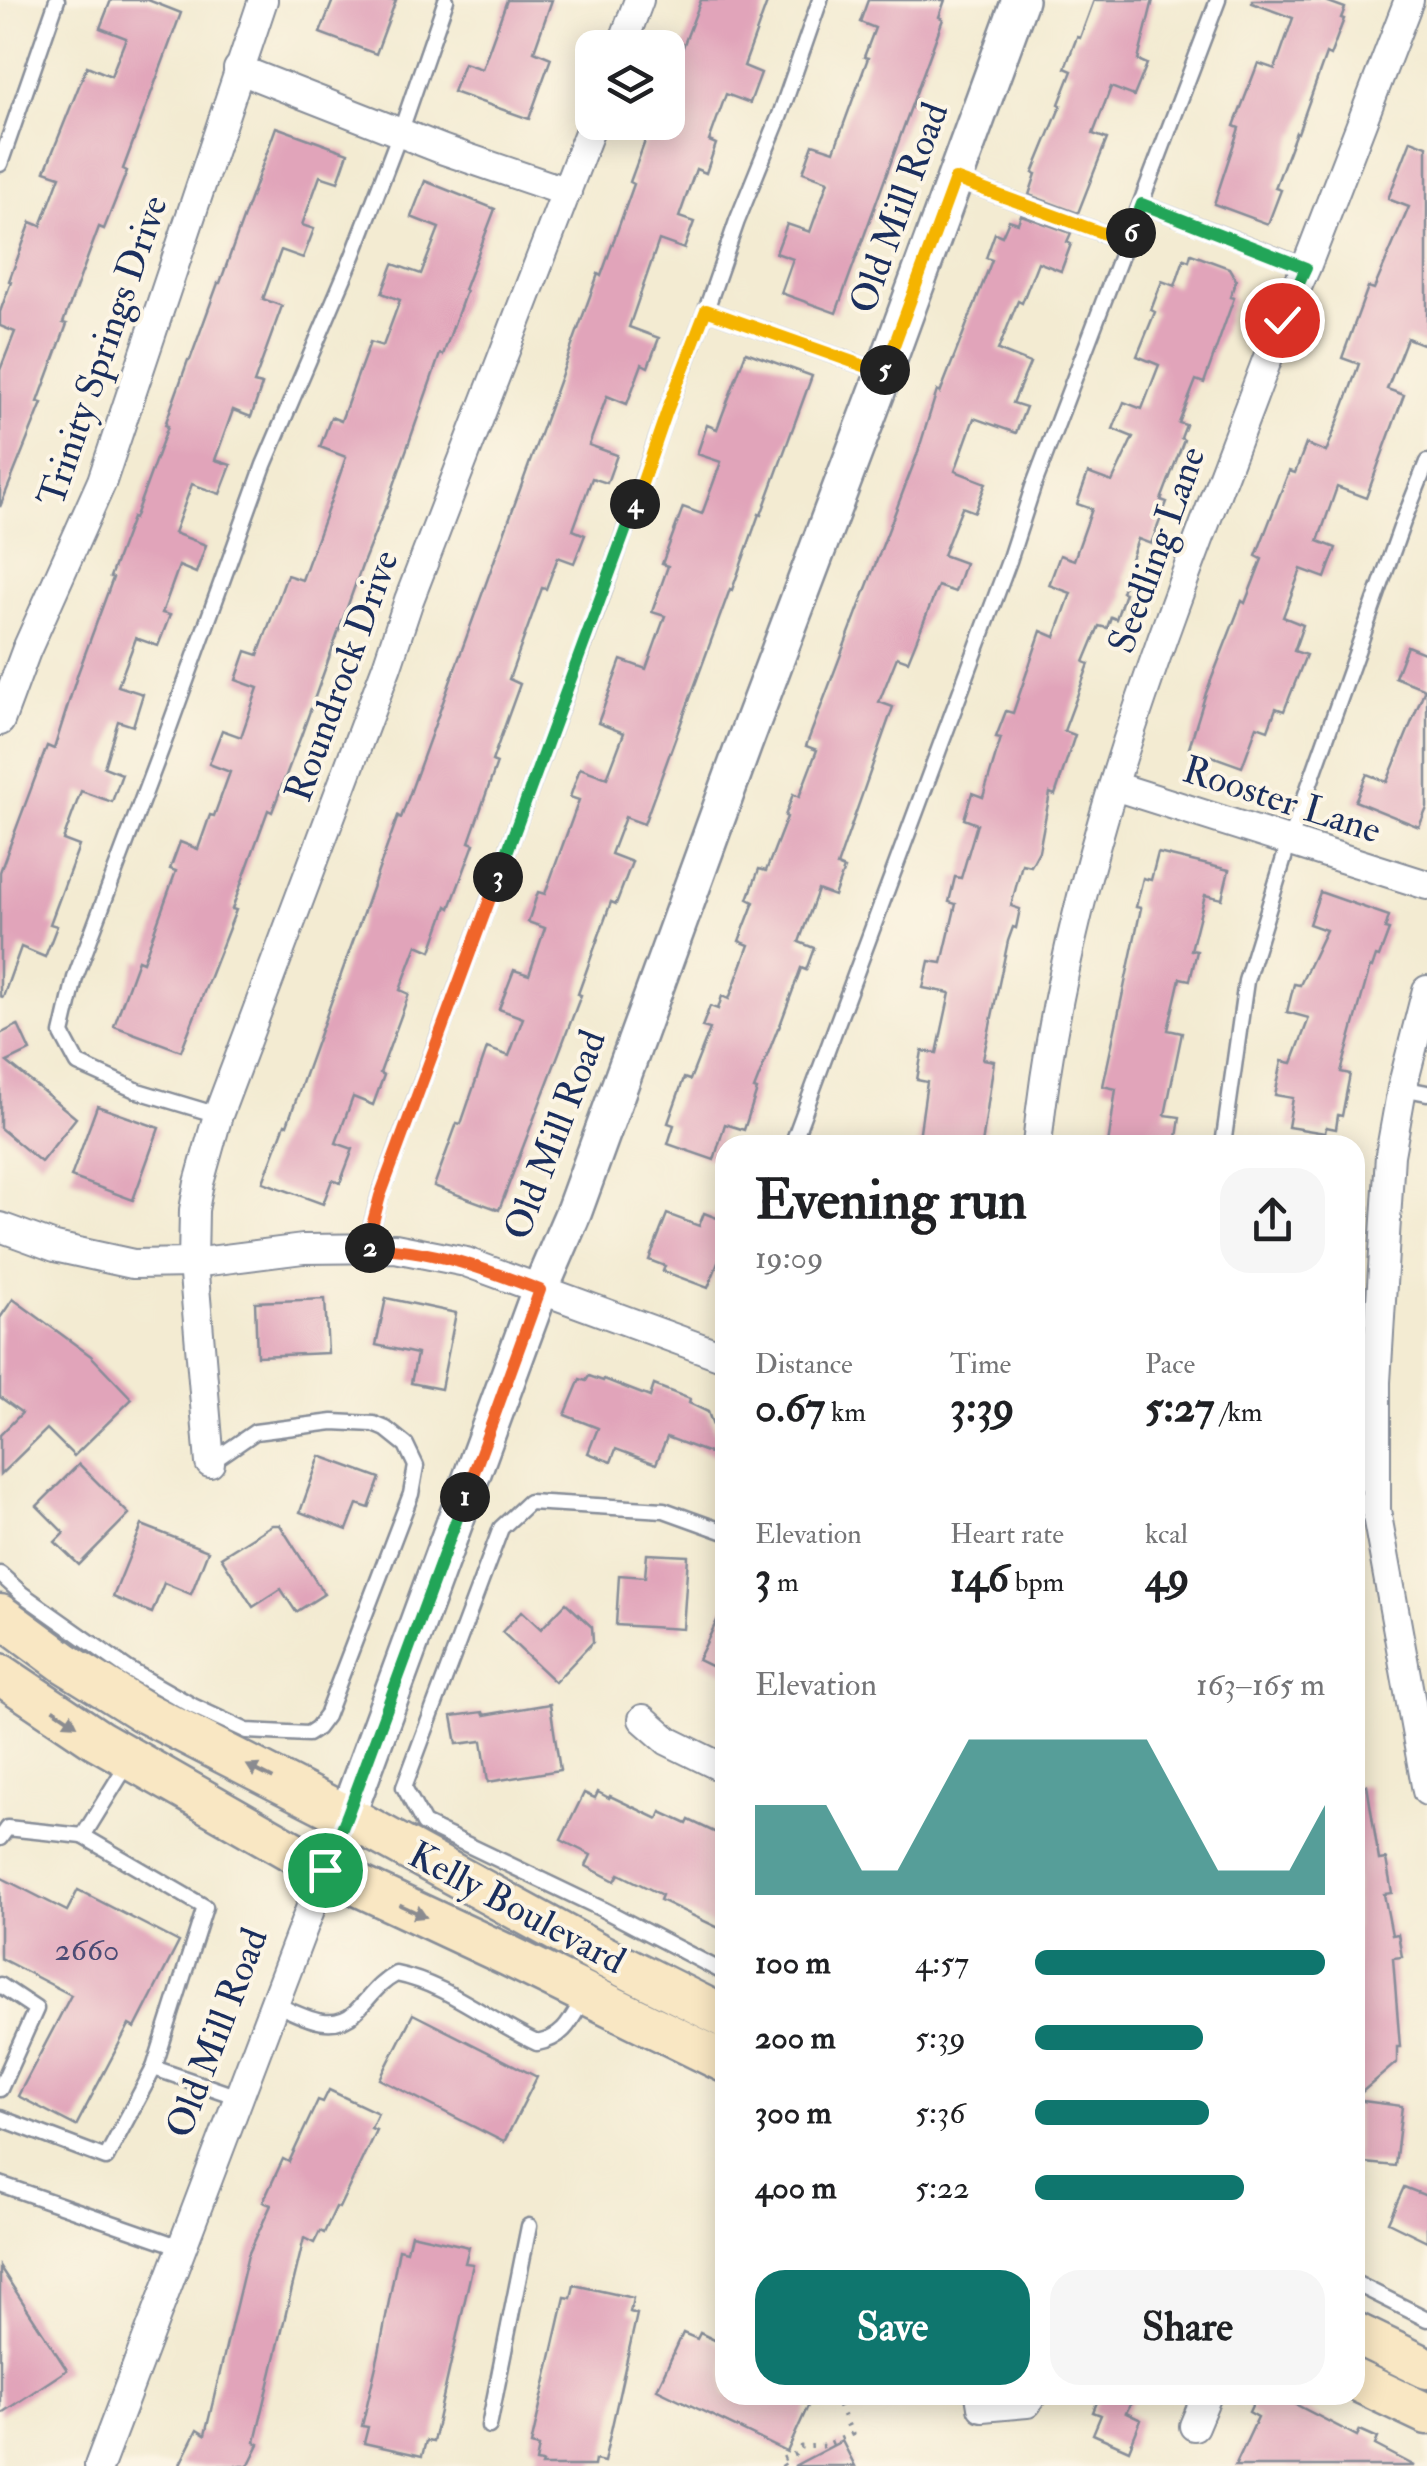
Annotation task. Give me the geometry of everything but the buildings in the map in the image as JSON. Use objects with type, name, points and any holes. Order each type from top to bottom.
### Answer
[{"type":"main road","name":"Kelly Boulevard","points":[[0,1615],[64,1663],[142,1711],[715,2012]]},
{"type":"main road","name":"Kelly Boulevard","points":[[0,1674],[98,1740],[325,1870],[715,2057]]},
{"type":"main road","points":[[1365,2338],[1427,2368]]},
{"type":"main road","points":[[1365,2385],[1427,2414]]},
{"type":"street","name":"Trinity Springs Drive","points":[[0,720],[26,651],[102,481],[263,0]]},
{"type":"street","points":[[628,30],[639,0]]},
{"type":"street","name":"Old Mill Road","points":[[99,2466],[347,1816],[540,1290],[574,1211],[1020,0]]},
{"type":"street","name":"Seedling Lane","points":[[1038,1135],[1067,953],[1114,786],[1154,665],[1282,320],[1306,268],[1408,0]]},
{"type":"street","points":[[238,68],[444,150],[567,192]]},
{"type":"street","name":"Roundrock Drive","points":[[210,1463],[194,1262],[194,1210],[218,1115],[388,666],[409,600],[586,140]]},
{"type":"street","name":"Rooster Lane","points":[[1114,786],[1427,886]]},
{"type":"street","points":[[1427,990],[1415,1090],[1390,1156],[1376,1382],[1376,1510],[1427,1791]]},
{"type":"street","points":[[0,1226],[55,1246],[133,1264],[194,1262],[303,1250],[396,1248],[466,1262],[715,1353]]},
{"type":"street","points":[[643,1719],[668,1741],[715,1763]]},
{"type":"street","points":[[982,2405],[1004,2405]]},
{"type":"street","points":[[1194,2426],[1203,2405]]},
{"type":"lane","points":[[0,164],[57,0]]},
{"type":"lane","points":[[218,1115],[138,1091],[78,1064],[62,1034],[75,978],[264,465],[353,256],[446,0]]},
{"type":"lane","points":[[366,1248],[380,1196],[820,0]]},
{"type":"lane","points":[[796,1135],[1009,562],[1033,487],[1218,0]]},
{"type":"lane","points":[[955,179],[1127,242]]},
{"type":"lane","points":[[1142,204],[1306,268]]},
{"type":"lane","points":[[706,310],[884,373]]},
{"type":"lane","points":[[1223,1135],[1246,981],[1289,842],[1427,462]]},
{"type":"lane","points":[[0,1574],[128,1669],[194,1706],[247,1731],[308,1734],[326,1716],[411,1494],[416,1466],[406,1445],[386,1429],[374,1424],[333,1422],[255,1432],[210,1463]]},
{"type":"lane","points":[[715,1528],[664,1510],[529,1502],[501,1528],[404,1787],[424,1824],[715,1967]]},
{"type":"lane","points":[[83,1836],[131,1758]]},
{"type":"lane","points":[[0,1838],[7,1828],[83,1836],[205,1906],[154,2068],[106,2158],[0,2118]]},
{"type":"lane","points":[[274,2003],[312,2020],[332,2024],[352,2016],[379,1983],[396,1974],[435,1988],[537,2043],[553,2040],[586,1994]]},
{"type":"lane","points":[[0,1985],[36,2008],[0,2089]]},
{"type":"lane","points":[[154,2068],[238,2096]]},
{"type":"lane","points":[[0,2184],[182,2247]]},
{"type":"lane","points":[[489,2426],[529,2226]]},
{"type":"lane","points":[[1365,2288],[1427,2319]]},
{"type":"path","points":[[784,2466],[780,2460],[796,2454],[800,2447],[824,2446],[852,2434],[839,2405]]},
{"type":"route","points":[[325,1870],[540,1290],[466,1262],[396,1248],[366,1248],[380,1196],[706,310],[884,373],[955,179],[1127,242],[1142,204],[1306,268],[1282,320]]}]
